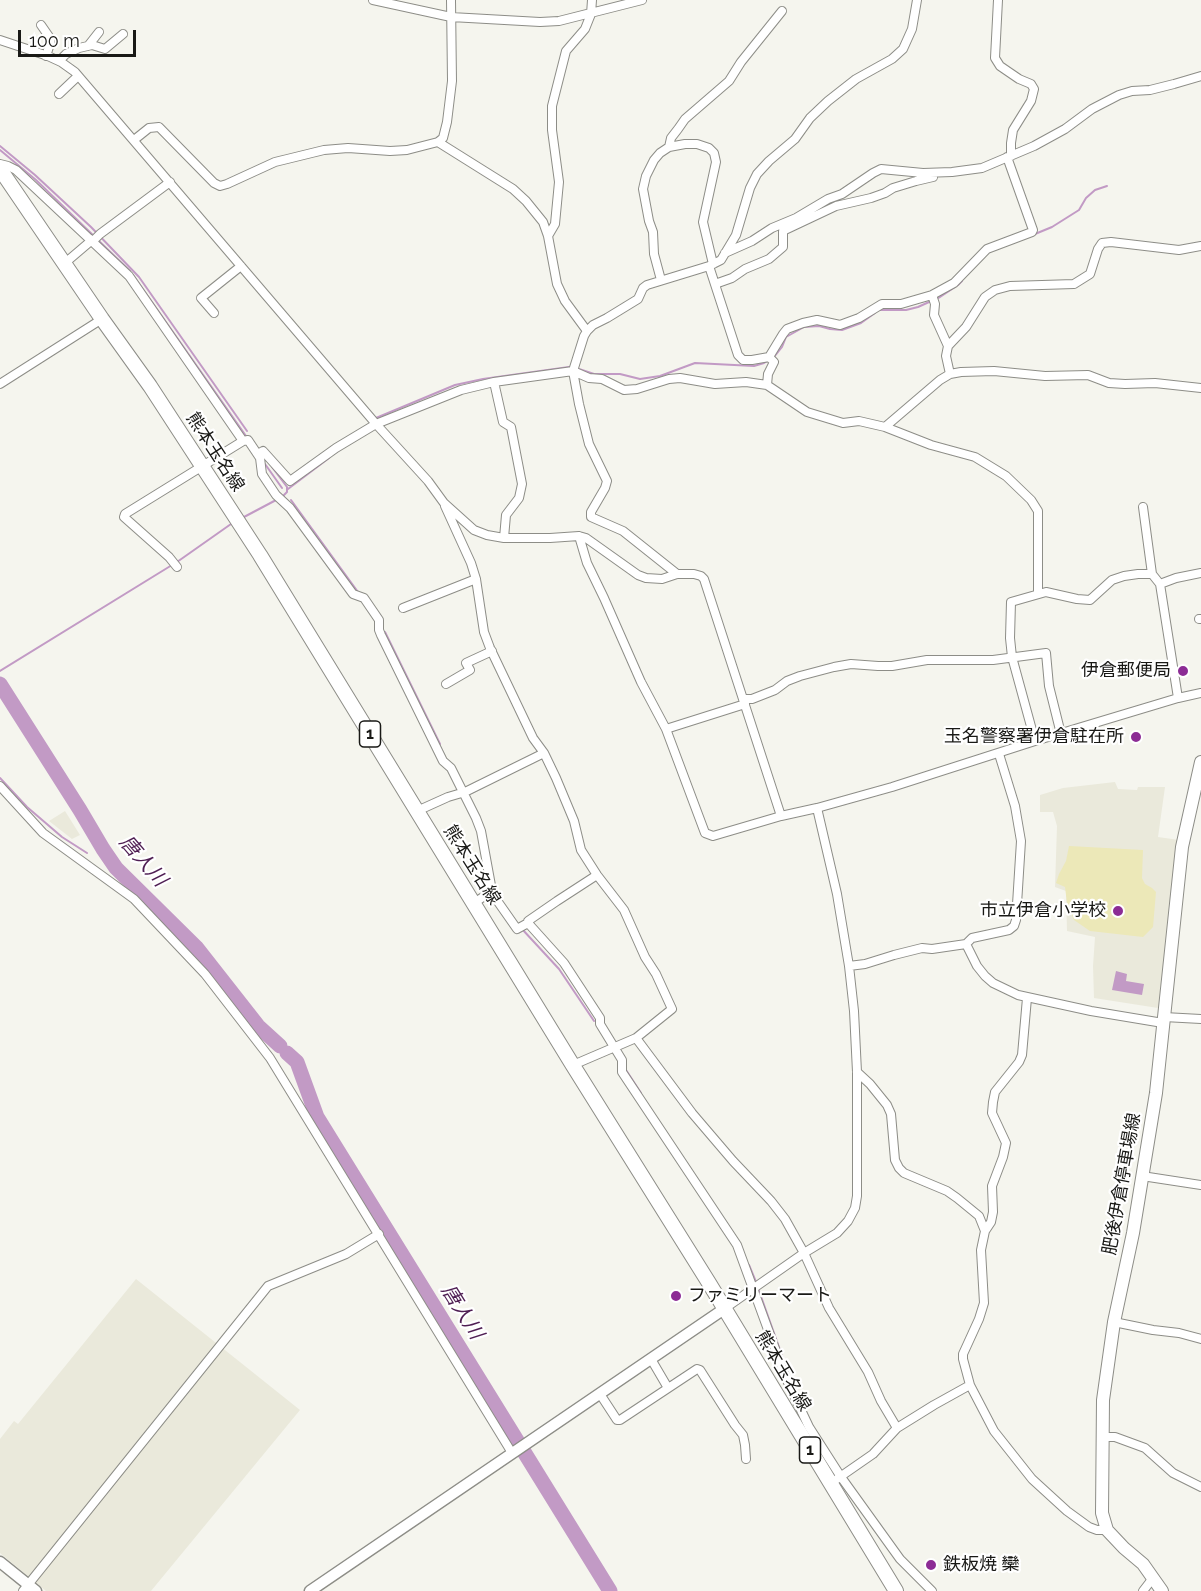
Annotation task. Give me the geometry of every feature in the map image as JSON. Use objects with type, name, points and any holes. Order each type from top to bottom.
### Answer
[{"type":"main road","name":"熊本玉名線","points":[[0,169],[203,466],[306,629],[724,1310],[841,1477],[896,1591]]},
{"type":"main road","name":"肥後伊倉停車場線","points":[[1107,1530],[1101,1502],[1103,1400],[1114,1322],[1156,1093],[1182,847],[1198,792],[1201,762]]},
{"type":"main road","points":[[1107,1530],[1143,1564],[1162,1591]]},
{"type":"street","points":[[373,0],[452,18],[540,22],[559,21],[642,0]]},
{"type":"street","points":[[134,140],[149,128],[159,127],[214,183],[220,186],[275,162],[324,150],[348,148],[407,150],[438,142],[443,138],[447,122],[452,81],[451,0]]},
{"type":"street","points":[[548,236],[555,224],[559,182],[552,130],[552,106],[566,51],[585,29],[591,14],[592,0]]},
{"type":"street","points":[[678,574],[623,531],[591,517],[591,512],[607,481],[589,444],[573,371],[586,331],[638,299],[647,285],[721,260],[736,235],[750,188],[757,174],[795,139],[810,118],[828,101],[856,79],[892,59],[903,49],[912,29],[917,0]]},
{"type":"street","points":[[770,359],[787,329],[817,320],[840,325],[859,318],[882,304],[901,304],[934,299],[954,283],[987,249],[1032,231],[1009,156],[1013,130],[1031,101],[1034,90],[1031,84],[1000,66],[995,58],[999,0]]},
{"type":"street","points":[[669,147],[671,138],[685,120],[729,81],[741,62],[782,11]]},
{"type":"street","points":[[41,25],[51,38],[46,56]]},
{"type":"street","points":[[88,46],[99,32]]},
{"type":"street","points":[[59,61],[66,54],[79,48],[92,45],[105,49],[123,34]]},
{"type":"street","points":[[0,40],[59,61],[78,76],[376,424],[428,481],[444,503],[476,579],[484,632],[533,738],[544,753],[574,821],[581,850],[624,909],[645,957],[656,974],[672,1009],[636,1038],[573,1065]]},
{"type":"street","points":[[725,253],[796,218],[828,199],[842,194],[880,169],[923,173],[982,168],[1034,146],[1119,95],[1132,91],[1150,90],[1201,75]]},
{"type":"street","points":[[59,94],[78,76]]},
{"type":"street","points":[[438,142],[513,189],[543,222],[557,284],[565,301],[586,331]]},
{"type":"street","points":[[662,280],[654,254],[653,231],[643,189],[646,176],[654,160],[669,147],[697,144],[709,148],[714,153],[716,162],[703,222],[715,284],[738,356],[743,360],[770,359]]},
{"type":"street","points":[[0,164],[16,170],[95,239],[129,276],[243,441]]},
{"type":"street","points":[[715,284],[732,278],[745,268],[769,259],[783,247],[783,231],[825,211],[836,206],[885,194],[893,188],[916,180],[952,172]]},
{"type":"street","points":[[65,264],[170,182]]},
{"type":"street","points":[[950,374],[946,356],[948,346],[966,327],[985,297],[995,290],[1010,286],[1074,284],[1090,274],[1102,243],[1179,250],[1201,246]]},
{"type":"street","points":[[214,313],[201,298],[241,266]]},
{"type":"street","points":[[934,299],[934,315],[948,346]]},
{"type":"street","points":[[0,384],[102,319]]},
{"type":"street","points":[[767,385],[768,374],[774,362],[770,359]]},
{"type":"street","points":[[258,454],[263,451],[290,481],[336,448],[376,424],[461,390],[494,382],[573,371],[589,378],[602,379],[624,390],[680,378],[715,384],[746,382],[767,385],[807,412],[843,423],[859,421],[885,427],[931,445],[975,457],[1006,476],[1031,500],[1038,512],[1038,593]]},
{"type":"street","points":[[885,427],[950,374],[961,372],[1088,375],[1117,383],[1155,383],[1201,388]]},
{"type":"street","points":[[494,382],[503,422],[511,428],[522,484],[519,498],[506,515],[504,538]]},
{"type":"street","points":[[175,564],[124,517],[125,514],[248,440],[260,458],[262,474],[278,498],[290,508],[353,594],[364,598],[379,620],[381,635],[443,761],[451,768],[465,792],[481,831],[492,891],[517,929],[597,875]]},
{"type":"street","points":[[444,503],[474,530],[487,535],[504,538],[579,536],[586,538],[638,575],[646,578],[662,579],[678,574],[701,576],[704,579],[782,816]]},
{"type":"street","points":[[1143,507],[1152,574],[1160,584],[1178,698]]},
{"type":"street","points":[[579,536],[587,563],[641,682],[666,729],[705,833],[713,836],[817,808],[1178,698],[1201,693]]},
{"type":"street","points":[[1160,584],[1201,573]]},
{"type":"street","points":[[1035,741],[1012,657],[1011,602],[1046,592],[1090,600],[1112,580],[1124,576],[1152,574]]},
{"type":"street","points":[[403,608],[476,579]]},
{"type":"street","points":[[446,684],[470,670],[466,663],[492,651]]},
{"type":"street","points":[[666,729],[775,690],[787,681],[800,676],[834,667],[850,664],[885,666],[927,660],[993,660],[1046,654],[1049,686],[1061,734]]},
{"type":"street","points":[[417,811],[465,792],[544,753]]},
{"type":"street","points":[[849,966],[865,964],[922,948],[932,949],[966,944],[972,938],[1009,930],[1014,926],[1021,842],[1017,813],[999,754]]},
{"type":"street","points":[[0,786],[44,832],[134,898],[205,974],[270,1058],[379,1234],[518,1450]]},
{"type":"street","points":[[310,1591],[724,1310],[804,1253],[837,1233],[848,1221],[855,1208],[857,1196],[857,1072],[854,1011],[837,894],[817,808]]},
{"type":"street","points":[[474,903],[492,891]]},
{"type":"street","points":[[524,925],[564,963],[600,1018],[600,1024],[622,1060],[622,1072],[737,1245],[757,1286],[785,1376],[809,1427],[841,1477],[900,1559],[932,1591]]},
{"type":"street","points":[[966,944],[985,976],[993,983],[1027,998],[1163,1020],[1201,1019]]},
{"type":"street","points":[[1027,998],[1022,1055],[995,1092],[993,1102],[992,1113],[1006,1143],[992,1186],[992,1222],[985,1231],[981,1250],[984,1303],[963,1359],[970,1385],[994,1431],[1032,1479],[1067,1511],[1089,1527],[1107,1530]]},
{"type":"street","points":[[636,1038],[692,1113],[785,1219],[804,1253],[829,1308],[868,1371],[881,1401],[897,1428]]},
{"type":"street","points":[[857,1072],[887,1104],[891,1114],[899,1168],[904,1173],[947,1191],[957,1198],[979,1216],[985,1231]]},
{"type":"street","points":[[1142,1176],[1201,1185]]},
{"type":"street","points":[[0,1562],[29,1589],[268,1286],[346,1254],[379,1234]]},
{"type":"street","points":[[1114,1322],[1201,1339]]},
{"type":"street","points":[[651,1359],[668,1388]]},
{"type":"street","points":[[600,1394],[617,1420],[620,1420],[697,1369],[700,1370],[742,1435],[746,1445],[746,1459]]},
{"type":"street","points":[[841,1477],[873,1454],[897,1428],[970,1385]]},
{"type":"street","points":[[1104,1437],[1115,1437],[1144,1448],[1173,1473],[1201,1487]]},
{"type":"street","points":[[1143,1591],[1154,1578]]},
{"type":"shaded area","name":"市立伊倉小学校","points":[[1115,782],[1118,789],[1137,790],[1138,787],[1165,787],[1158,837],[1179,840],[1158,1008],[1094,998],[1095,937],[1067,931],[1066,891],[1055,887],[1057,826],[1053,812],[1040,812],[1040,795],[1063,788]]},
{"type":"shaded area","points":[[65,811],[80,835],[72,839],[49,821]]},
{"type":"shaded area","points":[[1069,846],[1143,850],[1142,878],[1145,884],[1156,892],[1153,927],[1143,937],[1090,931],[1074,920],[1067,903],[1065,887],[1056,883],[1066,861]]},
{"type":"shaded area","points":[[1116,971],[1127,974],[1126,981],[1144,984],[1142,995],[1112,990]]},
{"type":"shaded area","points":[[136,1279],[300,1410],[151,1591],[46,1591],[0,1553],[0,1439],[14,1421],[18,1424]]},
{"type":"waterway","points":[[0,146],[91,227],[139,277],[247,431]]},
{"type":"waterway","points":[[0,150],[36,180],[130,271]]},
{"type":"waterway","points":[[1035,234],[1052,227],[1079,210],[1086,198],[1095,190],[1107,186]]},
{"type":"waterway","points":[[133,275],[246,436]]},
{"type":"waterway","points":[[880,310],[906,310],[918,307],[940,297],[962,281]]},
{"type":"waterway","points":[[774,357],[786,337],[804,327],[819,326],[842,330],[861,323],[875,313]]},
{"type":"waterway","points":[[579,369],[594,374],[620,374],[640,379],[660,376],[695,363],[754,366],[769,360]]},
{"type":"waterway","points":[[376,418],[455,385],[569,367]]},
{"type":"waterway","points":[[288,489],[329,458]]},
{"type":"waterway","points":[[265,464],[282,488]]},
{"type":"waterway","points":[[272,467],[287,487],[287,492],[283,496]]},
{"type":"waterway","points":[[244,517],[278,499]]},
{"type":"waterway","points":[[291,500],[358,592]]},
{"type":"waterway","points":[[177,562],[231,524]]},
{"type":"waterway","points":[[0,671],[172,565]]},
{"type":"waterway","points":[[385,632],[440,744]]},
{"type":"waterway","name":"唐人川","points":[[0,684],[116,868],[196,947],[258,1026],[280,1046]]},
{"type":"waterway","points":[[0,778],[27,807],[62,837],[87,853]]},
{"type":"waterway","points":[[522,929],[559,969],[594,1021]]},
{"type":"waterway","name":"唐人川","points":[[287,1053],[297,1062],[317,1117],[610,1591]]},
{"type":"waterway","points":[[626,1070],[641,1093]]},
{"type":"waterway","points":[[749,1265],[756,1282]]},
{"type":"waterway","points":[[758,1288],[785,1364]]},
{"type":"place","name":"伊倉郵便局","points":[[1183,671]]},
{"type":"place","name":"玉名警察署伊倉駐在所","points":[[1136,737]]},
{"type":"place","name":"市立伊倉小学校","points":[[1118,911]]},
{"type":"place","name":"ファミリーマート","points":[[676,1296]]},
{"type":"place","name":"鉄板焼 欒","points":[[931,1565]]}]
